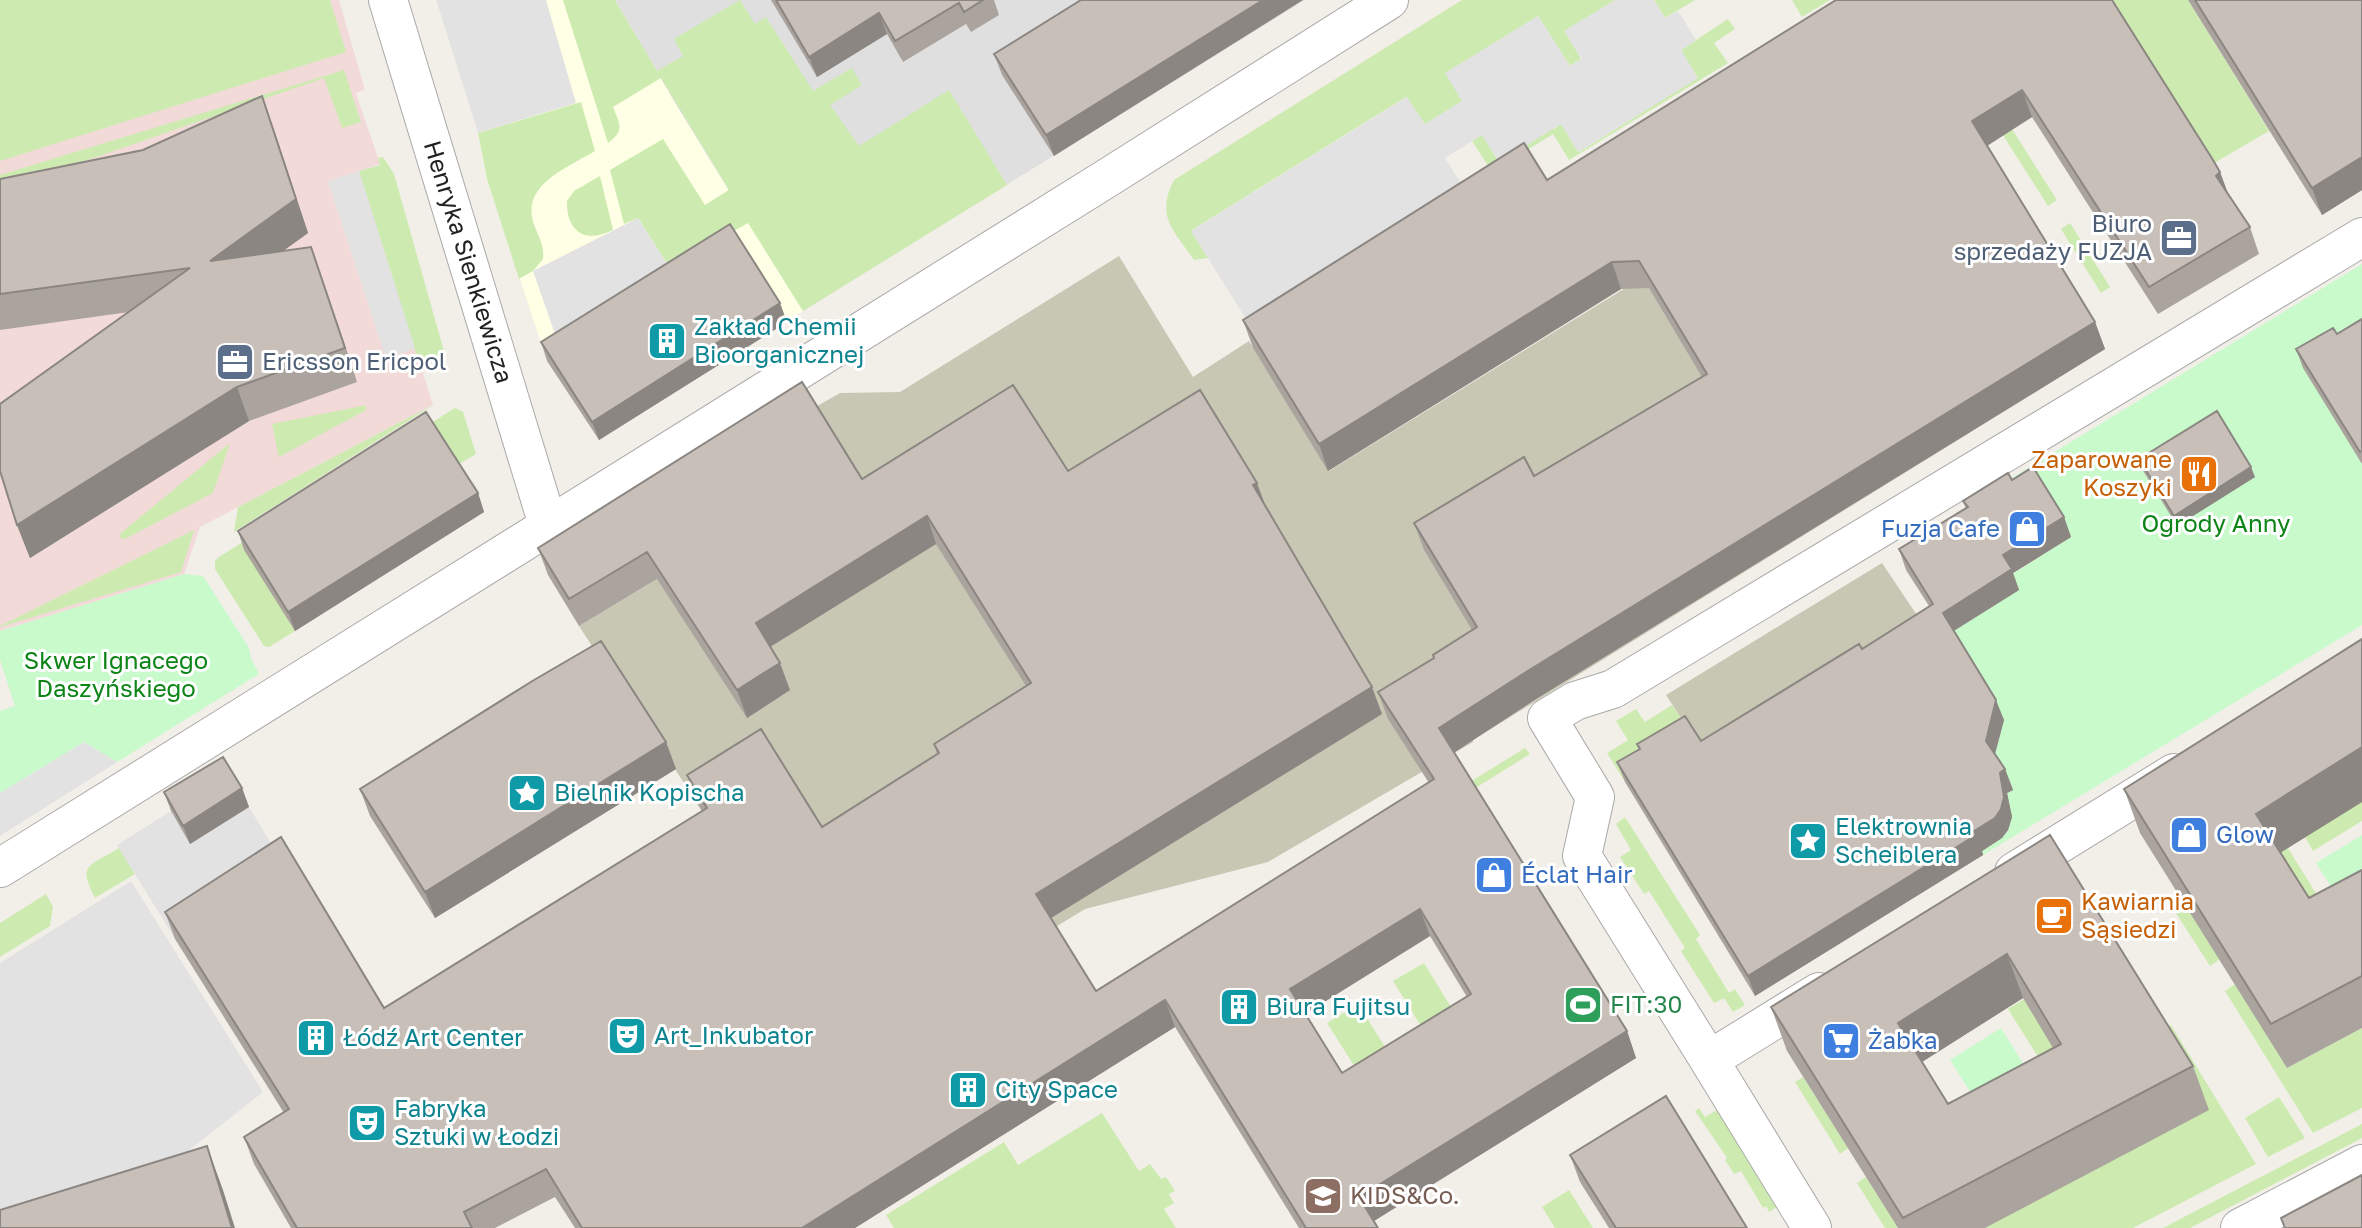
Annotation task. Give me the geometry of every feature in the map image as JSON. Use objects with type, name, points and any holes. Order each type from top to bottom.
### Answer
[{"type":"street","name":"Henryka Sienkiewicza","points":[[388,0],[548,525]]},
{"type":"street","points":[[0,868],[1390,0]]},
{"type":"street","points":[[1812,1228],[1582,856],[1595,797],[1547,718],[1575,701],[1614,689],[2362,237]]},
{"type":"street","points":[[1985,890],[2200,758]]},
{"type":"street","points":[[1709,1060],[1844,977]]},
{"type":"street","points":[[2240,1228],[2362,1164]]},
{"type":"shaded area","points":[[0,0],[339,0],[365,90],[356,93],[380,164],[360,171],[433,405],[200,527],[184,574],[0,631]]},
{"type":"shaded area","points":[[436,0],[615,0],[803,311],[599,440],[547,361],[487,179],[478,133]]},
{"type":"shaded area","points":[[436,0],[546,0],[576,103],[478,133]]},
{"type":"shaded area","points":[[615,0],[1305,0],[803,311]]},
{"type":"shaded area","points":[[1615,0],[1654,0],[1665,18],[1678,11],[1696,40],[1681,50],[1698,78],[1578,152],[1561,124],[1499,162],[1482,135],[1445,158],[1462,185],[1246,319],[1191,231],[1407,97],[1425,124],[1462,101],[1445,73],[1538,16],[1570,66],[1582,59],[1564,31]]},
{"type":"shaded area","points":[[1946,90],[2105,349],[1473,742],[1268,862],[1085,909],[853,1050],[611,668],[607,669],[579,626],[846,465],[812,409],[840,393],[900,392],[1119,256],[1193,377],[1249,341],[1329,471]]},
{"type":"shaded area","points":[[359,171],[415,348],[386,359],[328,181]]},
{"type":"shaded area","points":[[638,218],[669,267],[556,337],[533,271]]},
{"type":"shaded area","points":[[1882,563],[1929,633],[1709,761],[1666,695]]},
{"type":"shaded area","points":[[84,742],[117,762],[0,836],[0,793]]},
{"type":"shaded area","points":[[249,807],[286,868],[175,939],[117,845],[171,811],[190,844]]},
{"type":"shaded area","points":[[131,881],[263,1092],[173,1163],[0,1228],[0,963]]},
{"type":"green space","points":[[0,0],[330,0],[346,52],[0,161]]},
{"type":"green space","points":[[563,0],[615,0],[657,71],[683,56],[674,39],[740,0],[755,24],[766,17],[813,91],[852,68],[862,85],[830,105],[859,146],[949,90],[1007,185],[803,311],[748,223],[669,267],[638,218],[624,224],[610,170],[663,139],[705,205],[729,190],[661,78],[613,107],[620,127],[608,143]]},
{"type":"green space","points":[[1462,0],[1615,0],[1565,31],[1581,59],[1570,66],[1538,16],[1446,73],[1462,101],[1424,125],[1406,97],[1192,230],[1208,258],[1194,260],[1169,223],[1166,204],[1174,180]]},
{"type":"green space","points":[[1654,0],[1695,0],[1665,18]]},
{"type":"green space","points":[[1792,0],[1830,0],[1802,17]]},
{"type":"green space","points":[[2105,0],[2188,0],[2269,131],[2209,166]]},
{"type":"green space","points":[[1728,19],[1735,29],[1714,43],[1728,63],[1569,160],[1553,134],[1492,172],[1472,141],[1482,134],[1554,129],[1561,124],[1579,152],[1697,78],[1681,50]]},
{"type":"green space","points":[[344,70],[361,122],[342,128],[324,78],[56,171],[0,205],[0,175]]},
{"type":"green space","points":[[581,102],[595,151],[552,176],[536,194],[532,217],[543,248],[543,259],[533,271],[519,279],[487,179],[478,133]]},
{"type":"green space","points":[[2003,115],[2057,200],[2048,206],[1994,121]]},
{"type":"green space","points":[[383,157],[394,174],[446,358],[420,366],[359,171],[380,165],[378,158]]},
{"type":"green space","points":[[600,176],[613,230],[594,236],[586,235],[570,221],[567,201],[574,191]]},
{"type":"green space","points":[[2070,223],[2110,287],[2101,293],[2061,229]]},
{"type":"green space","name":"Ogrody Anny","points":[[2362,264],[2362,625],[1983,855],[1981,852],[2002,838],[2008,830],[2003,796],[2012,789],[1987,752],[1998,743],[2003,718],[1945,634],[2019,590],[2011,575],[2071,537],[2007,481]]},
{"type":"green space","points":[[433,405],[234,532],[238,507]]},
{"type":"green space","points":[[366,406],[366,410],[279,457],[272,424]]},
{"type":"green space","points":[[455,408],[463,412],[476,454],[456,466],[342,479]]},
{"type":"green space","points":[[230,443],[213,493],[125,539],[120,537],[121,533]]},
{"type":"green space","points":[[315,496],[245,550],[295,631],[269,647],[264,646],[215,569],[215,561]]},
{"type":"green space","points":[[194,530],[181,572],[0,627],[0,626]]},
{"type":"green space","name":"Skwer Ignacego Daszyńskiego","points":[[184,574],[203,576],[249,648],[259,674],[117,762],[84,742],[0,793],[0,711],[15,706],[0,660],[0,631]]},
{"type":"green space","points":[[1672,705],[1693,736],[1625,782],[1607,753],[1628,740],[1616,721],[1636,709],[1645,722]]},
{"type":"green space","points":[[1525,748],[1530,754],[1309,892],[1305,884]]},
{"type":"green space","points":[[2362,801],[2362,821],[2313,851],[2305,837]]},
{"type":"green space","points":[[1625,817],[1700,935],[1696,939],[1729,993],[1735,989],[1745,1005],[1733,1012],[1724,998],[1714,1003],[1681,951],[1685,948],[1649,891],[1644,894],[1620,857],[1631,850],[1616,824]]},
{"type":"green space","points":[[2362,835],[2362,908],[2349,915],[2316,863]]},
{"type":"green space","points":[[119,848],[135,874],[95,898],[87,878],[89,867]]},
{"type":"green space","points":[[2288,848],[2317,895],[2301,904],[2272,857]]},
{"type":"green space","points":[[46,894],[53,907],[50,926],[0,957],[0,923]]},
{"type":"green space","points":[[2185,905],[2220,959],[2210,966],[2174,910]]},
{"type":"green space","points":[[1424,963],[1454,1012],[1424,1031],[1393,981]]},
{"type":"green space","points":[[2235,984],[2287,1068],[2362,1028],[2362,1108],[2313,1133],[2225,991]]},
{"type":"green space","points":[[2024,999],[2060,1056],[2043,1065],[2008,1009]]},
{"type":"green space","points":[[1358,1004],[1389,1053],[1358,1072],[1327,1023]]},
{"type":"green space","points":[[2171,1025],[2256,1164],[2133,1228],[1984,1228],[2160,1031]]},
{"type":"green space","points":[[2001,1028],[2041,1092],[1988,1120],[1950,1060]]},
{"type":"green space","points":[[1803,1077],[1848,1148],[1840,1154],[1795,1082]]},
{"type":"green space","points":[[2279,1097],[2305,1138],[2268,1157],[2245,1118]]},
{"type":"green space","points":[[1699,1108],[1705,1117],[1720,1108],[1780,1205],[1769,1212],[1766,1206],[1763,1208],[1741,1171],[1734,1174],[1725,1160],[1727,1158],[1695,1111]]},
{"type":"green space","points":[[1102,1113],[1139,1171],[1150,1164],[1161,1179],[1166,1177],[1175,1191],[1169,1194],[1174,1203],[1164,1209],[1176,1228],[894,1228],[886,1215],[1004,1142],[1018,1165]]},
{"type":"green space","points":[[2362,1124],[2362,1138],[2190,1228],[2163,1228]]},
{"type":"green space","points":[[1866,1177],[1898,1228],[1885,1228],[1857,1183]]},
{"type":"green space","points":[[1569,1190],[1593,1228],[1555,1228],[1542,1207]]},
{"type":"building","points":[[776,0],[983,0],[964,12],[959,3],[895,41],[879,13],[809,57]]},
{"type":"building","points":[[1081,0],[1263,0],[1046,135],[994,54]]},
{"type":"building","points":[[1836,0],[2112,0],[2213,160],[2220,172],[2216,176],[2250,227],[2149,287],[2022,90],[1972,121],[2095,322],[1439,728],[1627,1031],[1359,1197],[1378,1228],[1306,1228],[1165,1000],[802,1228],[582,1228],[546,1169],[464,1212],[472,1228],[297,1228],[244,1137],[289,1109],[165,912],[281,837],[384,1008],[707,808],[687,775],[761,729],[822,827],[939,753],[934,744],[1031,683],[927,516],[756,623],[780,663],[737,690],[647,552],[569,599],[538,548],[802,382],[862,479],[1013,385],[1068,471],[1200,390],[1257,483],[1253,485],[1372,687],[1036,894],[1096,991],[1434,779],[1378,692],[1434,658],[1433,655],[1477,627],[1414,523],[1524,457],[1534,476],[1707,374],[1639,261],[1612,262],[1319,444],[1243,320],[1524,143],[1547,180]],"holes":[[[1420,909],[1471,994],[1342,1073],[1290,989]]]},
{"type":"building","points":[[2195,0],[2362,0],[2362,157],[2312,188]]},
{"type":"building","name":"Ericsson Ericpol","points":[[262,96],[296,199],[210,261],[311,247],[345,348],[237,387],[17,525],[0,471],[0,404],[190,268],[0,294],[0,179],[143,150]]},
{"type":"building","name":"Zakład Chemii Bioorganicznej","points":[[730,224],[780,303],[592,422],[541,342]]},
{"type":"building","points":[[2362,319],[2360,452],[2296,349],[2333,328],[2337,334]]},
{"type":"building","points":[[2217,411],[2251,467],[2174,516],[2139,459]]},
{"type":"building","points":[[426,412],[478,493],[288,612],[238,531]]},
{"type":"building","points":[[2033,467],[2064,517],[2003,555],[2012,569],[1943,613],[1996,700],[1986,741],[2005,769],[2000,773],[2004,797],[2001,809],[1995,818],[1974,831],[1976,835],[1748,976],[1617,762],[1640,749],[1637,744],[1685,716],[1701,741],[1859,644],[1862,649],[1933,604],[1899,549],[1968,507],[1963,501],[2008,473],[2012,480]]},
{"type":"building","points":[[2362,639],[2362,747],[2256,814],[2309,898],[2362,870],[2362,976],[2271,1024],[2124,789]]},
{"type":"building","points":[[601,641],[666,742],[425,892],[360,789]]},
{"type":"building","points":[[223,757],[242,788],[183,826],[164,792]]},
{"type":"building","points":[[2050,835],[2193,1066],[1903,1218],[1771,1007]],"holes":[[[2007,954],[2061,1044],[1948,1104],[1898,1023]]]},
{"type":"building","points":[[1666,1096],[1747,1228],[1616,1228],[1570,1155]]},
{"type":"building","points":[[207,1146],[232,1228],[0,1228],[0,1210]]},
{"type":"building","points":[[2362,1175],[2362,1228],[2285,1228],[2281,1218]]},
{"type":"place","name":"Biuro sprzedaży FUZJA","points":[[2179,238]]},
{"type":"place","name":"Zakład Chemii Bioorganicznej","points":[[667,341]]},
{"type":"place","name":"Ericsson Ericpol","points":[[235,362]]},
{"type":"place","name":"Zaparowane Koszyki","points":[[2199,474]]},
{"type":"place","name":"Fuzja Cafe","points":[[2027,529]]},
{"type":"place","name":"Bielnik Kopischa","points":[[527,793]]},
{"type":"place","name":"Glow","points":[[2189,835]]},
{"type":"place","name":"Elektrownia Scheiblera","points":[[1808,841]]},
{"type":"place","name":"Éclat Hair","points":[[1494,875]]},
{"type":"place","name":"Kawiarnia Sąsiedzi","points":[[2054,916]]},
{"type":"place","name":"FIT:30","points":[[1583,1005]]},
{"type":"place","name":"Biura Fujitsu","points":[[1239,1007]]},
{"type":"place","name":"Art_Inkubator","points":[[627,1036]]},
{"type":"place","name":"Łódź Art Center","points":[[316,1038]]},
{"type":"place","name":"Żabka","points":[[1841,1041]]},
{"type":"place","name":"City Space","points":[[968,1090]]},
{"type":"place","name":"Fabryka Sztuki w Łodzi","points":[[367,1123]]},
{"type":"place","name":"KIDS&Co.","points":[[1323,1196]]}]
